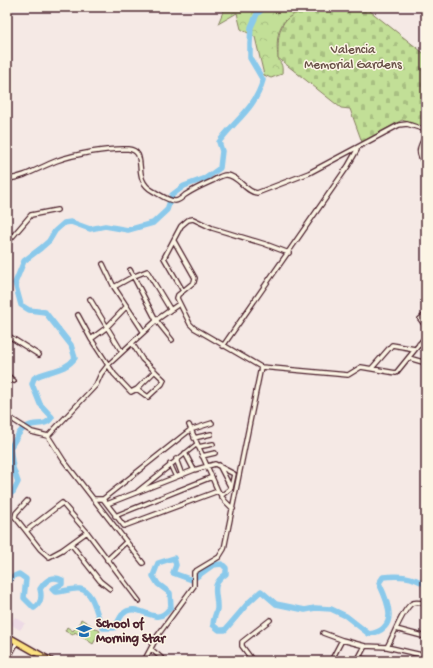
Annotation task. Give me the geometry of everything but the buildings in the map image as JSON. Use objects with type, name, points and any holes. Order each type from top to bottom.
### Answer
[{"type":"highway","points":[[7,636],[51,661]]},
{"type":"street","points":[[7,182],[9,179],[60,160],[84,154],[129,149],[137,152],[140,156],[140,174],[144,184],[150,190],[168,199],[174,201],[179,200],[199,186],[224,175],[231,176],[246,188],[257,193],[309,173],[404,124],[426,130]]},
{"type":"street","points":[[426,136],[418,151],[420,158],[426,166]]},
{"type":"street","points":[[223,346],[348,166],[357,149]]},
{"type":"street","points":[[7,243],[30,215],[57,210]]},
{"type":"street","points":[[183,291],[164,258],[181,226],[188,220],[193,219],[212,228],[265,244],[288,253]]},
{"type":"street","points":[[174,241],[195,278],[194,282],[177,296],[179,304],[194,328],[261,367],[348,375],[359,367],[372,368],[396,374],[426,336]]},
{"type":"street","points":[[103,264],[114,288],[143,331]]},
{"type":"street","points":[[130,270],[132,277],[156,320],[172,340]]},
{"type":"street","points":[[114,288],[132,277],[147,271],[170,309]]},
{"type":"street","points":[[90,300],[122,352]]},
{"type":"street","points":[[48,436],[96,385],[101,374],[108,365],[143,331],[170,309],[179,304]]},
{"type":"street","points":[[91,339],[106,328],[127,306]]},
{"type":"street","points":[[426,314],[420,319],[426,327]]},
{"type":"street","points":[[78,315],[91,339],[108,365],[130,391],[132,392],[138,389],[155,371]]},
{"type":"street","points":[[8,337],[39,356]]},
{"type":"street","points":[[132,343],[142,359],[164,379],[162,384],[148,397],[138,389]]},
{"type":"street","points":[[419,344],[426,346]]},
{"type":"street","points":[[372,368],[392,345],[415,349]]},
{"type":"street","points":[[409,358],[426,363]]},
{"type":"street","points":[[144,661],[158,635],[194,586],[194,572],[222,554],[233,509],[261,367]]},
{"type":"street","points":[[7,376],[14,381]]},
{"type":"street","points":[[7,416],[27,430],[48,436],[64,461],[143,563]]},
{"type":"street","points":[[93,499],[103,499],[190,430],[212,423]]},
{"type":"street","points":[[189,425],[218,491],[233,509]]},
{"type":"street","points":[[194,438],[211,434]]},
{"type":"street","points":[[134,494],[185,452],[198,446],[213,444]]},
{"type":"street","points":[[185,452],[194,470]]},
{"type":"street","points":[[202,456],[215,453]]},
{"type":"street","points":[[176,459],[182,475]]},
{"type":"street","points":[[170,464],[176,477]]},
{"type":"street","points":[[107,504],[194,470],[218,464],[234,473],[231,488],[221,496]]},
{"type":"street","points":[[218,464],[231,488]]},
{"type":"street","points":[[115,516],[212,478]]},
{"type":"street","points":[[103,499],[122,525],[126,526],[218,491]]},
{"type":"street","points":[[27,501],[16,513],[15,517],[40,549],[49,557],[52,557],[87,532]]},
{"type":"street","points":[[26,531],[62,503],[87,532],[139,601]]},
{"type":"street","points":[[107,560],[126,542]]},
{"type":"street","points":[[71,544],[100,581],[110,589]]},
{"type":"street","points":[[388,646],[404,612],[410,604],[418,602],[426,604]]},
{"type":"street","points":[[253,661],[242,646],[242,642],[270,620]]},
{"type":"street","points":[[396,630],[426,637]]},
{"type":"street","points":[[323,632],[342,640],[365,646],[388,646],[426,656]]},
{"type":"street","points":[[330,661],[342,640]]},
{"type":"street","points":[[7,660],[17,642]]},
{"type":"street","points":[[365,646],[358,659],[372,661]]},
{"type":"street","points":[[151,649],[165,661]]},
{"type":"shaded area","points":[[15,617],[25,623],[20,630],[10,624]]},
{"type":"green space","points":[[225,7],[320,7],[294,15],[282,24],[278,34],[277,46],[278,57],[282,65],[282,74],[271,78],[264,75],[255,37],[241,29],[237,13],[218,24]]},
{"type":"green space","name":"Valencia Memorial Gardens","points":[[320,7],[365,7],[426,55],[426,128],[402,120],[362,142],[350,109],[341,108],[278,58],[280,31],[286,20],[298,13]]},
{"type":"green space","points":[[81,619],[100,631],[93,644],[75,632],[73,635],[65,631],[67,627],[73,631],[76,627],[78,628]]},
{"type":"waterway","points":[[7,496],[13,492],[18,482],[13,468],[10,448],[20,432],[25,428],[31,425],[47,422],[52,417],[40,404],[32,384],[34,378],[66,366],[75,358],[71,345],[45,312],[29,310],[21,305],[15,283],[24,261],[49,241],[55,231],[64,223],[71,222],[90,229],[105,226],[128,230],[153,223],[167,210],[172,195],[184,186],[206,178],[220,168],[222,151],[219,142],[250,107],[263,80],[250,58],[250,44],[251,27],[257,14],[265,7]]},
{"type":"waterway","points":[[7,582],[12,577],[19,574],[26,579],[24,598],[34,608],[40,602],[40,589],[45,583],[52,578],[62,580],[62,584],[52,589],[55,592],[77,589],[85,591],[92,599],[103,628],[114,628],[122,615],[127,611],[138,610],[154,616],[159,616],[171,607],[170,593],[158,584],[153,576],[158,563],[174,558],[176,565],[173,573],[192,580],[213,565],[222,564],[226,568],[226,574],[221,578],[216,586],[217,609],[213,620],[213,625],[219,630],[225,630],[249,602],[261,591],[276,604],[305,610],[315,608],[331,609],[346,616],[369,634],[379,631],[385,627],[388,621],[388,606],[379,583],[383,577],[405,577],[426,585]]},
{"type":"place","name":"School of Morning Star","points":[[84,631]]}]
